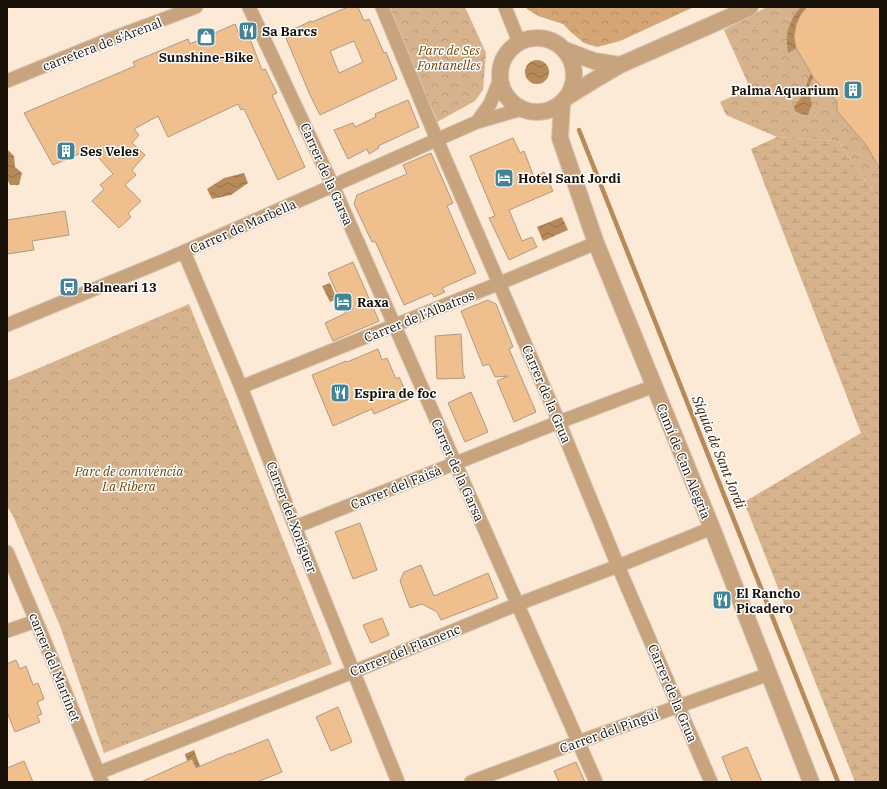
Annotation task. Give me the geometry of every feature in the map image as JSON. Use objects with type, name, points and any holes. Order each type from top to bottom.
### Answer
[{"type":"street","name":"carretera de s'Arenal","points":[[7,81],[196,7]]},
{"type":"street","name":"Carrer de la Garsa","points":[[249,7],[333,186],[596,782]]},
{"type":"street","name":"Carrer de la Grua","points":[[382,7],[437,140],[500,283],[618,566],[711,782]]},
{"type":"street","points":[[505,7],[519,42]]},
{"type":"street","points":[[525,110],[535,112],[545,111],[596,78],[620,65],[750,7]]},
{"type":"street","points":[[560,138],[547,123],[514,104],[506,95],[500,79],[501,67],[508,52],[519,42],[530,38],[542,38],[549,40],[565,50],[594,61],[620,65]]},
{"type":"street","points":[[560,138],[564,100],[573,84],[573,67],[565,50]]},
{"type":"street","name":"Carrer de Marbella","points":[[477,122],[490,104],[500,79]]},
{"type":"street","name":"Carrer de Marbella","points":[[7,325],[184,252],[477,122],[525,110]]},
{"type":"street","name":"Camí de Can Alegria","points":[[560,138],[596,243],[712,528],[811,782]]},
{"type":"street","name":"Carrer de l'Albatros","points":[[242,387],[596,243]]},
{"type":"street","name":"Carrer del Xoriguer","points":[[184,252],[242,387],[295,527],[398,782]]},
{"type":"street","name":"Carrer del Faisà","points":[[295,527],[559,422],[654,386]]},
{"type":"street","name":"Carrer del Flamenc","points":[[100,778],[518,604],[712,528]]},
{"type":"street","name":"carrer del Martinet","points":[[7,552],[100,778]]},
{"type":"street","points":[[7,631],[36,621]]},
{"type":"street","name":"Carrer del Pingüí","points":[[471,782],[769,674]]},
{"type":"green space","name":"Parc de Ses Fontanelles","points":[[389,7],[465,7],[486,53],[483,90],[475,101],[437,122]]},
{"type":"green space","points":[[526,7],[694,7],[620,41],[597,47],[584,43],[563,24],[538,16]]},
{"type":"green space","points":[[767,7],[880,7],[880,202],[838,141],[777,137],[726,115],[720,102],[750,88],[724,30]]},
{"type":"green space","points":[[777,137],[838,141],[880,202],[880,782],[855,782],[744,502],[861,433],[751,149]]},
{"type":"green space","name":"Parc de convivència La Ribera","points":[[189,304],[332,664],[104,753],[60,626],[14,518],[7,506],[7,381]]},
{"type":"water","points":[[802,7],[807,7],[797,21],[795,31],[796,48],[788,53],[787,38],[789,25],[794,16]]},
{"type":"water","points":[[537,60],[542,61],[548,67],[548,77],[542,83],[537,84],[532,83],[526,77],[525,72],[526,67],[532,61]]},
{"type":"water","points":[[811,74],[813,77],[808,89],[812,104],[808,115],[801,114],[795,111],[794,106],[805,93],[808,79]]},
{"type":"water","points":[[7,150],[14,156],[15,167],[22,173],[19,185],[10,185],[7,179]]},
{"type":"water","points":[[244,173],[248,183],[231,195],[212,199],[207,189],[224,178]]},
{"type":"water","points":[[562,217],[568,230],[543,241],[537,227]]},
{"type":"water","points":[[330,283],[337,299],[330,302],[322,286]]},
{"type":"water","points":[[194,750],[200,766],[196,768],[192,760],[187,761],[185,754]]},
{"type":"building","points":[[348,7],[358,7],[364,21],[369,19],[384,53],[386,52],[397,79],[320,115],[286,38],[294,34],[292,30],[311,21],[312,22]],"holes":[[[354,41],[363,62],[339,73],[330,51]]]},
{"type":"building","name":"Palma Aquarium","points":[[807,7],[880,7],[880,169],[866,145],[837,111],[837,101],[815,80],[796,48],[794,37],[796,25],[801,14]]},
{"type":"building","points":[[235,24],[239,34],[246,30],[262,70],[265,69],[277,93],[272,95],[305,167],[278,180],[244,109],[241,110],[238,104],[168,137],[158,116],[134,129],[139,135],[132,143],[145,155],[132,170],[136,175],[125,185],[141,201],[128,213],[131,217],[119,228],[92,201],[104,189],[100,185],[113,174],[91,149],[53,165],[24,113],[135,66],[133,62],[188,39],[190,44]]},
{"type":"building","points":[[408,100],[419,127],[378,146],[379,148],[369,154],[367,149],[348,159],[334,130],[353,123],[355,127],[376,117],[375,114]]},
{"type":"building","points":[[513,138],[520,153],[524,151],[534,177],[544,172],[553,191],[509,210],[522,241],[532,237],[537,247],[509,260],[489,218],[495,216],[470,156]]},
{"type":"building","points":[[431,153],[453,203],[447,206],[476,273],[442,288],[445,292],[434,297],[432,293],[404,305],[375,241],[372,242],[354,204],[357,195],[407,174],[403,165]]},
{"type":"building","points":[[65,211],[69,235],[32,241],[34,250],[7,254],[7,220]]},
{"type":"building","points":[[353,262],[379,321],[333,341],[325,323],[346,313],[328,273]]},
{"type":"building","points":[[488,300],[496,304],[513,347],[509,349],[536,412],[514,422],[497,381],[508,376],[495,377],[489,364],[483,366],[461,311]]},
{"type":"building","points":[[461,334],[463,373],[465,378],[437,379],[435,336]]},
{"type":"building","points":[[378,349],[382,360],[387,358],[396,379],[399,377],[409,399],[374,414],[372,409],[333,426],[312,375]]},
{"type":"building","points":[[471,392],[488,432],[465,442],[448,403]]},
{"type":"building","points":[[360,523],[377,570],[353,579],[335,532]]},
{"type":"building","points":[[421,565],[434,596],[488,573],[498,598],[441,620],[437,612],[422,604],[410,608],[400,581],[404,572]]},
{"type":"building","points":[[382,618],[389,635],[371,643],[363,625]]},
{"type":"building","points":[[16,660],[20,669],[26,666],[33,685],[38,683],[44,699],[37,702],[42,714],[37,716],[40,722],[15,732],[7,712],[7,664]]},
{"type":"building","points":[[338,707],[352,742],[331,751],[316,717]]},
{"type":"building","points":[[268,739],[282,772],[257,782],[141,782],[192,759],[196,768]]},
{"type":"building","points":[[747,747],[762,782],[732,782],[722,757]]},
{"type":"building","points":[[24,761],[33,782],[7,782],[7,768]]},
{"type":"building","points":[[576,762],[585,782],[559,782],[554,771]]},
{"type":"waterway","name":"Síquia de Sant Jordi","points":[[579,130],[838,782]]},
{"type":"place","name":"Sa Barcs","points":[[248,31]]},
{"type":"place","name":"Sunshine-Bike","points":[[206,37]]},
{"type":"place","name":"Palma Aquarium","points":[[853,90]]},
{"type":"place","name":"Ses Veles","points":[[66,151]]},
{"type":"place","name":"Hotel Sant Jordi","points":[[504,178]]},
{"type":"place","name":"Balneari 13","points":[[69,287]]},
{"type":"place","name":"Raxa","points":[[343,302]]},
{"type":"place","name":"Espira de foc","points":[[340,393]]},
{"type":"place","name":"El Rancho Picadero","points":[[722,600]]}]
